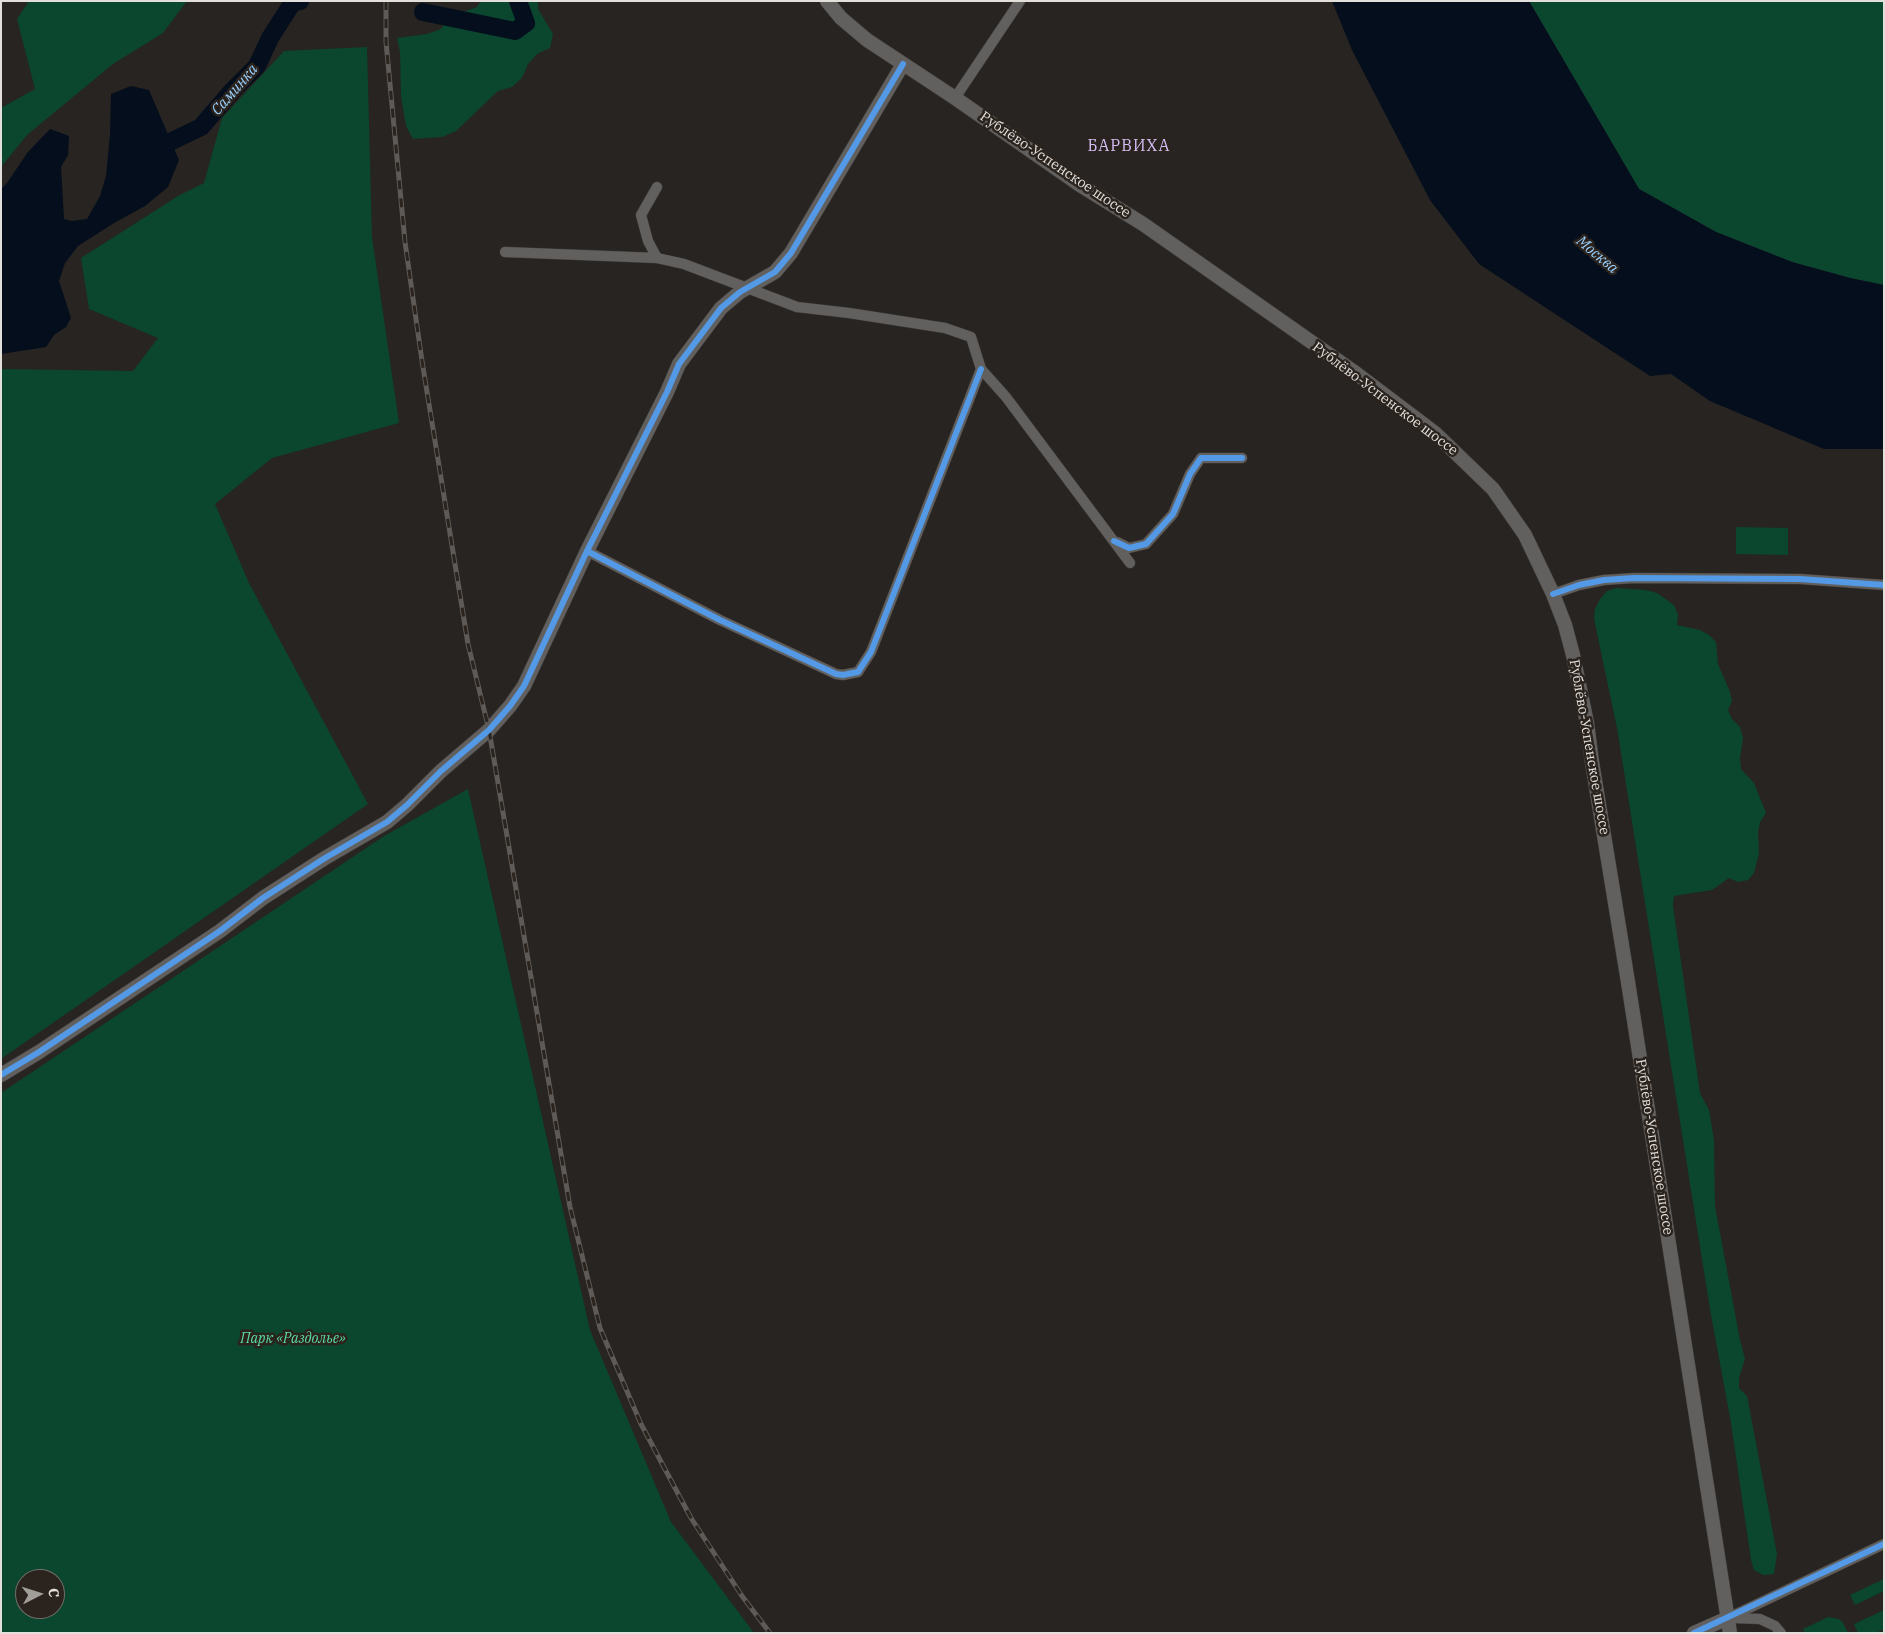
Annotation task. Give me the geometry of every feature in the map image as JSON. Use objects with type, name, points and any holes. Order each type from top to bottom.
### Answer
[{"type":"main road","name":"Рублёво-Успенское шоссе","points":[[827,1],[853,28],[903,64],[955,98],[1080,186],[1143,224],[1358,374],[1434,433],[1487,483],[1511,512],[1525,535],[1553,594],[1573,655],[1587,723],[1730,1633]]},
{"type":"main road","points":[[1,1075],[220,931],[263,898],[325,858],[387,822],[441,771],[489,730],[524,686],[587,551],[667,392],[679,364],[721,308],[740,292],[775,272],[791,253],[903,64]]},
{"type":"main road","points":[[1694,1633],[1728,1618]]},
{"type":"street","points":[[955,98],[1020,1]]},
{"type":"street","points":[[657,258],[648,241],[641,215],[658,188]]},
{"type":"street","points":[[505,252],[657,258],[684,264],[797,307],[849,312],[945,328],[971,337],[981,369],[1006,397],[1130,563]]},
{"type":"street","points":[[587,551],[720,620],[836,674],[843,675],[858,672],[871,652],[981,369]]},
{"type":"street","points":[[1114,541],[1130,548],[1146,544],[1173,514],[1190,474],[1201,458],[1242,458]]},
{"type":"street","points":[[1553,594],[1579,585],[1604,580],[1634,578],[1800,580],[1884,586]]},
{"type":"street","points":[[1728,1618],[1884,1544]]},
{"type":"street","points":[[1728,1618],[1745,1617],[1760,1619],[1775,1626],[1781,1633]]},
{"type":"green space","points":[[29,1],[187,1],[163,33],[113,64],[27,135],[1,167],[1,108],[35,89],[17,19]]},
{"type":"green space","points":[[481,1],[538,1],[538,9],[553,34],[550,48],[537,54],[528,64],[522,78],[512,87],[498,91],[456,131],[442,137],[413,139],[406,126],[401,97],[400,52],[397,38],[427,34],[441,29],[449,17],[477,7]]},
{"type":"green space","points":[[1529,1],[1884,1],[1884,285],[1792,262],[1716,232],[1639,189]]},
{"type":"green space","points":[[367,47],[372,237],[399,423],[272,458],[215,504],[249,583],[368,804],[1,1059],[1,369],[133,371],[158,338],[89,309],[81,258],[178,196],[204,183],[222,118],[284,51]]},
{"type":"green space","points":[[1736,527],[1788,528],[1788,555],[1736,554]]},
{"type":"green space","points":[[1616,588],[1646,590],[1657,593],[1674,605],[1678,615],[1677,625],[1700,630],[1716,642],[1718,664],[1732,701],[1728,710],[1732,719],[1740,727],[1743,738],[1740,758],[1741,769],[1754,783],[1766,813],[1760,822],[1758,832],[1759,853],[1754,873],[1748,880],[1738,882],[1729,878],[1712,890],[1674,896],[1673,906],[1700,1093],[1709,1110],[1714,1140],[1715,1206],[1745,1359],[1739,1378],[1739,1388],[1747,1396],[1777,1554],[1774,1574],[1763,1575],[1754,1570],[1751,1560],[1731,1423],[1711,1315],[1617,728],[1594,619],[1595,609],[1600,599],[1607,591]]},
{"type":"green space","name":"Парк «Раздолье»","points":[[468,789],[590,1330],[671,1522],[754,1633],[1,1633],[1,1093],[384,836]]},
{"type":"green space","points":[[1884,1579],[1884,1591],[1855,1605],[1850,1595]]},
{"type":"green space","points":[[1884,1610],[1884,1629],[1876,1633],[1858,1633],[1854,1624]]},
{"type":"green space","points":[[1828,1617],[1839,1619],[1848,1633],[1805,1633],[1803,1629]]},
{"type":"water","name":"Москва","points":[[1332,1],[1529,1],[1639,189],[1716,232],[1792,262],[1884,285],[1884,449],[1824,449],[1710,401],[1671,374],[1650,376],[1479,264],[1430,200],[1352,50]]},
{"type":"water","points":[[131,86],[149,90],[179,160],[168,187],[145,206],[78,246],[65,263],[59,281],[71,318],[66,327],[54,335],[46,347],[1,354],[1,189],[28,152],[50,129],[69,136],[68,155],[61,167],[64,219],[72,221],[87,219],[100,196],[106,176],[111,94]]},
{"type":"waterway","name":"Саминка","points":[[172,141],[201,127],[257,66],[270,38],[293,2],[300,1]]},
{"type":"waterway","name":"Саминка","points":[[423,12],[515,31],[526,23],[518,1]]},
{"type":"railway","points":[[386,1],[386,42],[405,242],[422,361],[468,644],[489,730],[570,1207],[600,1328],[641,1424],[691,1518],[742,1596],[770,1633]]},
{"type":"cycle path","points":[[1,1075],[39,1052],[220,931],[263,898],[325,858],[387,822],[441,771],[489,730],[524,686],[587,551],[667,392],[679,364],[721,308],[740,292],[775,272],[791,253],[903,64]]},
{"type":"cycle path","points":[[587,551],[720,620],[836,674],[843,675],[858,672],[871,652],[981,369]]},
{"type":"cycle path","points":[[1114,541],[1129,548],[1146,544],[1173,514],[1190,474],[1201,458],[1242,458]]},
{"type":"cycle path","points":[[1553,594],[1579,585],[1604,580],[1634,578],[1800,579],[1884,585]]},
{"type":"cycle path","points":[[1694,1633],[1884,1544]]},
{"type":"district","name":"БАРВИХА","points":[[1129,146]]}]
